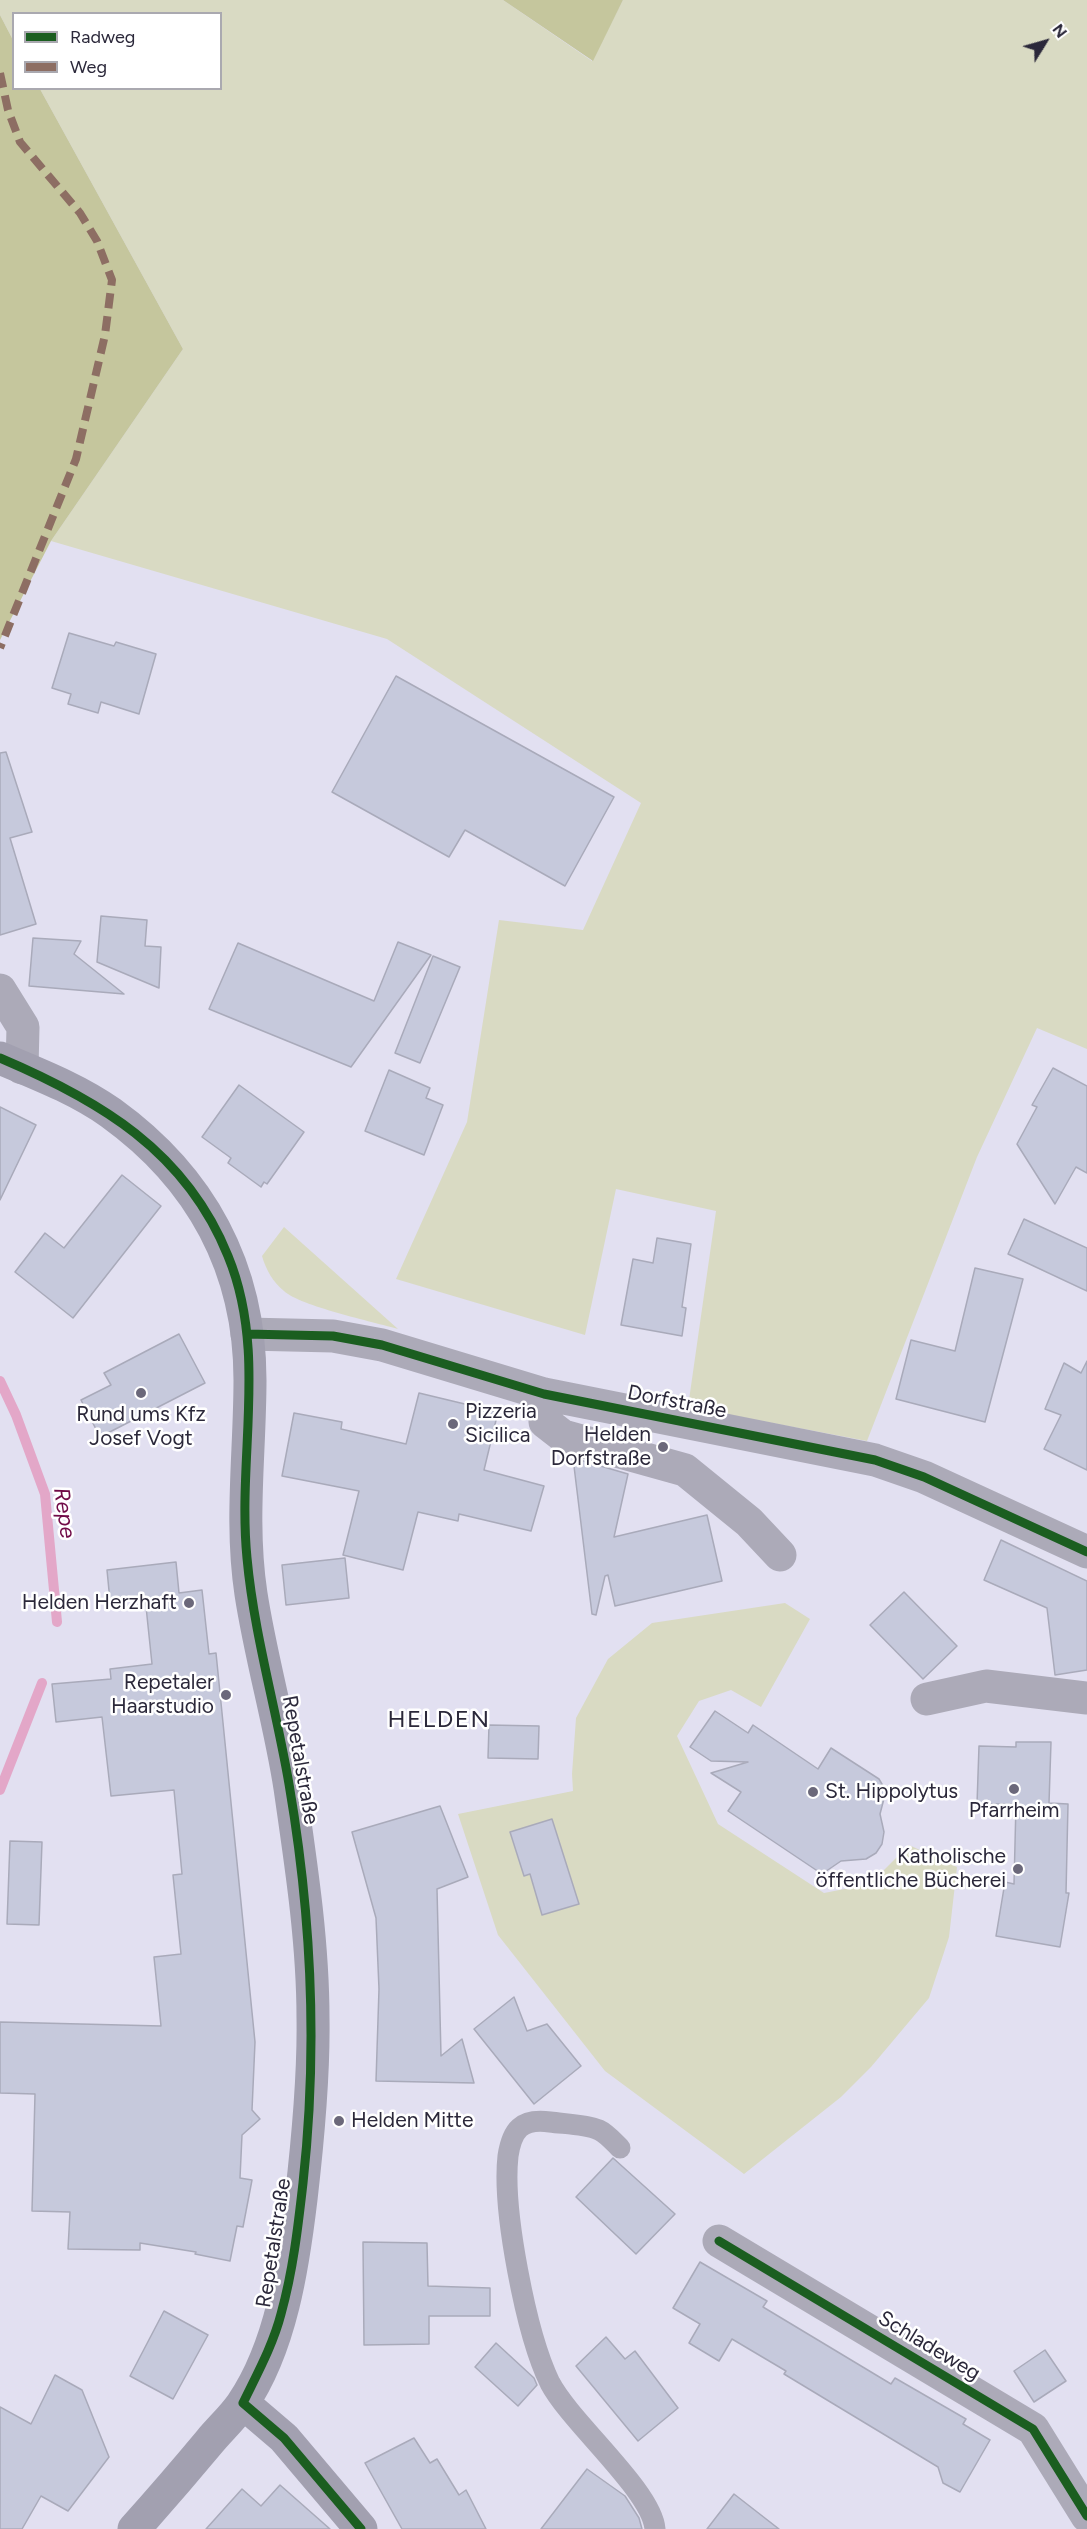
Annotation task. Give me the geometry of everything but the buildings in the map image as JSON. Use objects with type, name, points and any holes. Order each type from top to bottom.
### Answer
[{"type":"main road","name":"Repetalstraße","points":[[11,1063],[72,1090],[108,1112],[171,1165],[211,1222],[229,1257],[247,1334],[250,1378],[244,1524],[247,1559],[258,1633],[289,1784],[305,1902],[314,2016],[306,2154],[288,2286],[269,2348],[243,2403],[134,2529]]},
{"type":"main road","points":[[243,2403],[284,2438],[361,2529]]},
{"type":"street","name":"Repetalstraße","points":[[0,990],[23,1027],[11,1063]]},
{"type":"street","name":"Dorfstraße","points":[[247,1334],[333,1336],[382,1345],[544,1395],[875,1460],[924,1477],[1087,1552]]},
{"type":"street","points":[[544,1395],[545,1422],[563,1436],[685,1470],[749,1522],[780,1555]]},
{"type":"street","points":[[927,1699],[986,1686],[1087,1698]]},
{"type":"street","name":"Schladeweg","points":[[719,2241],[1032,2429],[1087,2516]]},
{"type":"lane","points":[[620,2148],[600,2130],[546,2122],[525,2123],[511,2137],[506,2178],[528,2320],[550,2383],[576,2419],[642,2496],[654,2521],[655,2529]]},
{"type":"green space","points":[[0,0],[503,0],[592,61],[623,0],[1087,0],[1087,1049],[1037,1028],[977,1157],[867,1441],[688,1407],[716,1211],[616,1189],[585,1335],[396,1279],[467,1122],[499,920],[583,930],[641,803],[387,639],[51,541],[183,349],[41,90],[222,90],[222,12],[12,12],[12,38],[0,15]]},
{"type":"green space","points":[[503,0],[623,0],[593,61]]},
{"type":"green space","points":[[0,15],[12,38],[12,90],[41,90],[183,349],[51,541],[0,640]]},
{"type":"green space","points":[[284,1227],[398,1329],[321,1308],[284,1291],[270,1275],[262,1256]]},
{"type":"green space","points":[[785,1603],[810,1619],[761,1707],[731,1690],[699,1701],[677,1736],[718,1824],[824,1893],[870,1884],[909,1845],[957,1867],[949,1937],[929,1998],[871,2067],[841,2097],[744,2174],[605,2071],[498,1935],[458,1814],[573,1791],[576,1718],[608,1659],[652,1623]]},
{"type":"waterway","name":"Repe","points":[[0,1381],[16,1415],[45,1494],[57,1622]]},
{"type":"waterway","name":"Repe","points":[[0,1790],[42,1683]]},
{"type":"marked path","points":[[0,73],[8,110],[20,142],[80,213],[97,241],[112,280],[105,335],[76,459],[0,648]]},
{"type":"cycle path","points":[[0,1058],[36,1074],[105,1111],[164,1158],[189,1187],[210,1219],[228,1256],[240,1293],[249,1368],[245,1482],[247,1558],[260,1643],[284,1756],[297,1834],[307,1933],[311,2032],[308,2132],[292,2265],[278,2326],[243,2403],[284,2438],[361,2529]]},
{"type":"cycle path","points":[[247,1334],[333,1336],[382,1345],[544,1394],[875,1460],[924,1477],[1087,1552]]},
{"type":"cycle path","points":[[719,2241],[1033,2429],[1087,2516]]},
{"type":"place","name":"Rund ums Kfz Josef Vogt","points":[[141,1393]]},
{"type":"place","name":"Pizzeria Sicilica","points":[[453,1424]]},
{"type":"place","name":"Helden Dorfstraße","points":[[663,1447]]},
{"type":"place","name":"Helden Herzhaft","points":[[189,1603]]},
{"type":"place","name":"Repetaler Haarstudio","points":[[226,1695]]},
{"type":"place","name":"Pfarrheim","points":[[1014,1789]]},
{"type":"place","name":"St. Hippolytus","points":[[813,1792]]},
{"type":"place","name":"Katholische öffentliche Bücherei","points":[[1018,1869]]},
{"type":"place","name":"Helden Mitte","points":[[339,2121]]},
{"type":"district","name":"HELDEN","points":[[439,1720]]}]
